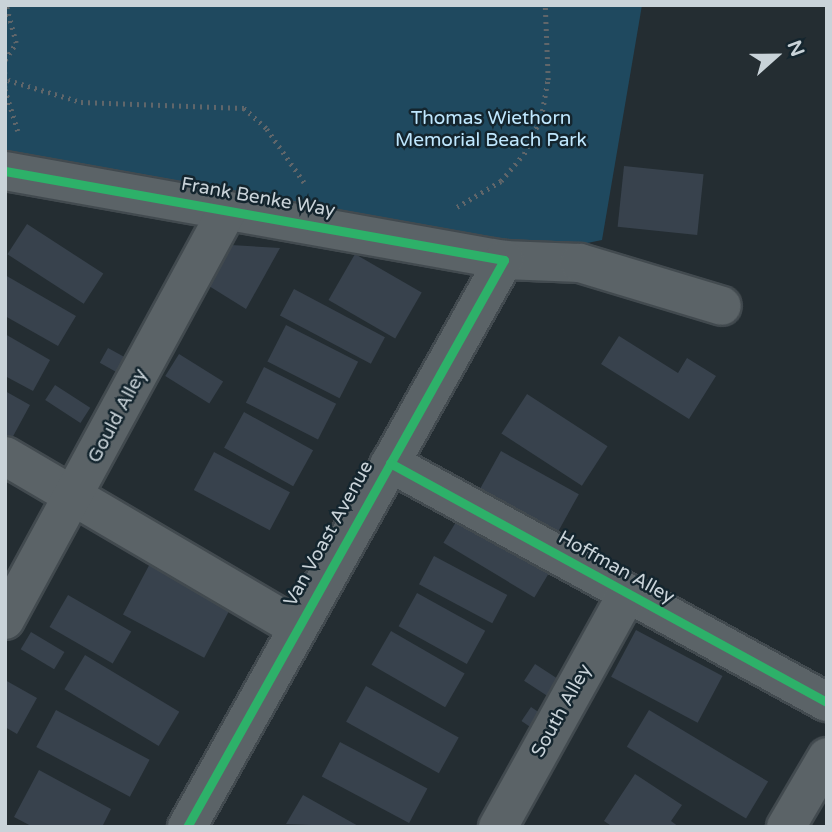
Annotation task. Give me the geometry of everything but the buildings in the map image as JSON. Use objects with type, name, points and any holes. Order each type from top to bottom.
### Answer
[{"type":"street","name":"Frank Benke Way","points":[[5,171],[504,260],[611,269],[722,306]]},
{"type":"street","name":"Gould Alley","points":[[5,620],[74,498],[227,211]]},
{"type":"street","name":"Van Voast Avenue","points":[[187,827],[504,260]]},
{"type":"street","points":[[5,456],[297,627]]},
{"type":"street","name":"Hoffman Alley","points":[[390,463],[827,702]]},
{"type":"street","name":"South Alley","points":[[498,827],[627,594]]},
{"type":"street","points":[[786,827],[827,757]]},
{"type":"path","points":[[5,60],[16,43],[6,5]]},
{"type":"path","points":[[454,207],[501,181],[524,154],[541,118],[548,80],[544,5]]},
{"type":"path","points":[[5,72],[8,80],[5,88]]},
{"type":"path","points":[[8,80],[81,102],[244,108],[267,129],[338,230]]},
{"type":"green space","name":"Thomas Wiethorn Memorial Beach Park","points":[[5,5],[642,5],[602,240],[504,260],[5,171]]},
{"type":"cycle path","points":[[5,171],[504,260],[187,827]]},
{"type":"cycle path","points":[[390,463],[827,702]]}]
